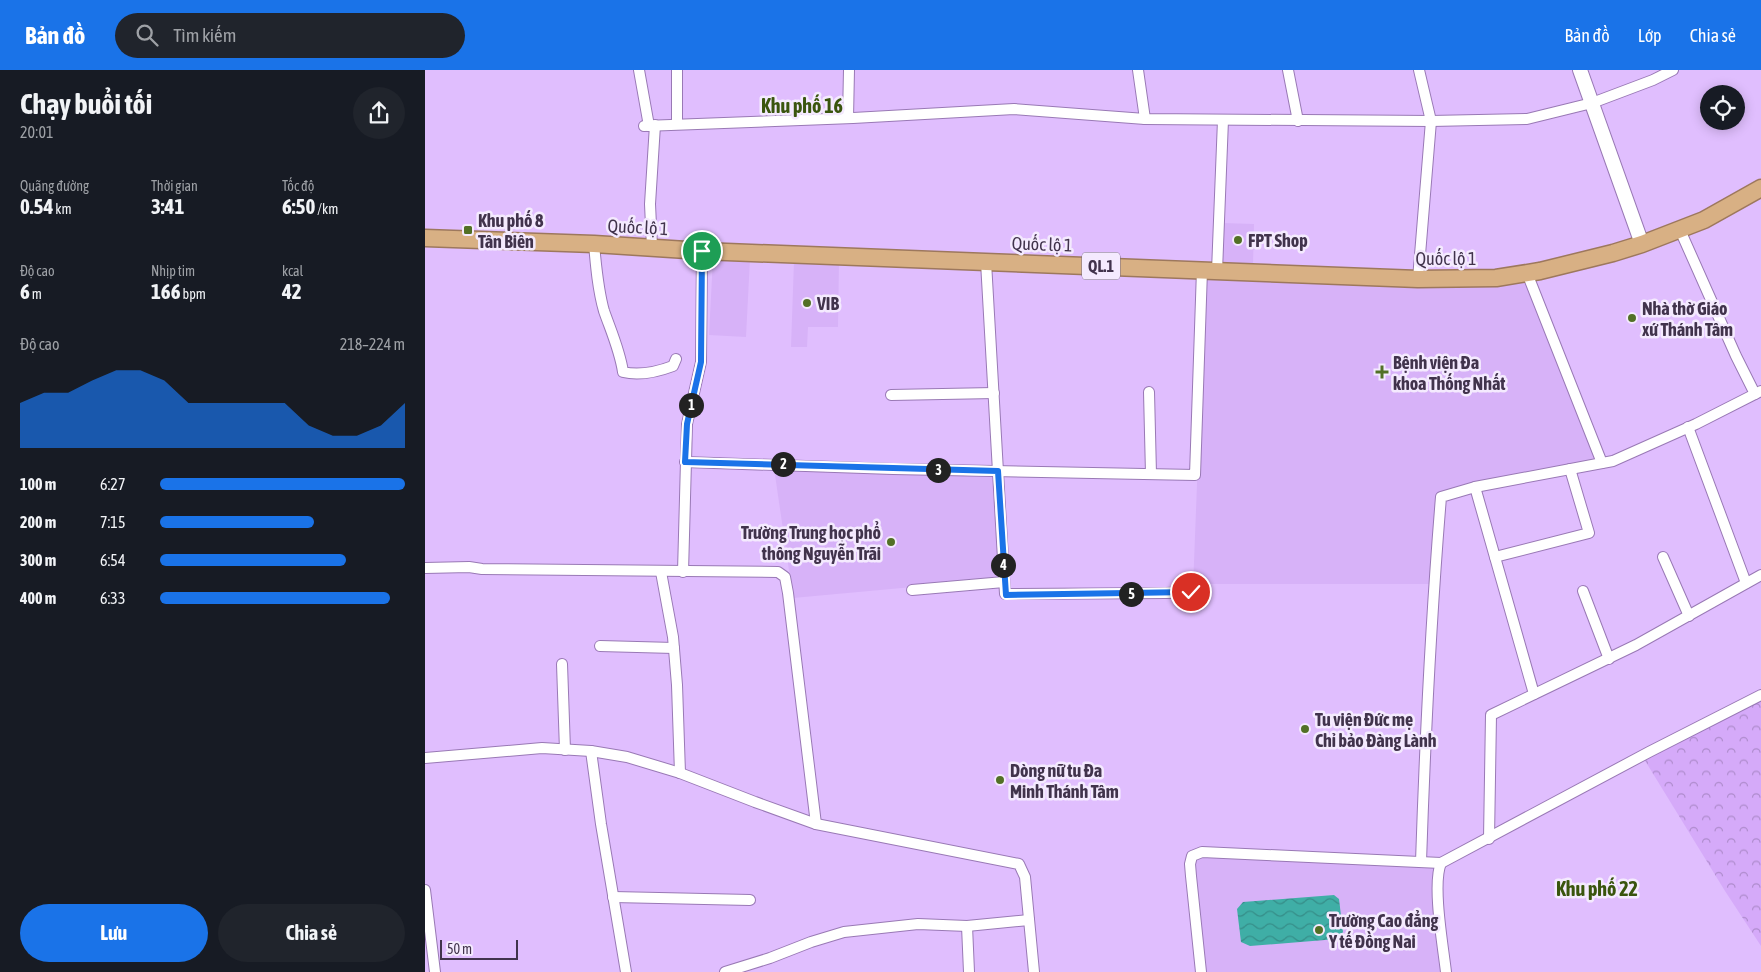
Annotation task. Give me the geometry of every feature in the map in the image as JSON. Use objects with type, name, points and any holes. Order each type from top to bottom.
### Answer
[{"type":"highway","name":"Quốc lộ 1","points":[[425,238],[594,244],[702,251],[1418,279],[1495,278],[1527,273],[1613,253],[1642,244],[1714,215],[1761,188]]},
{"type":"main road","points":[[1580,70],[1642,244]]},
{"type":"street","points":[[639,70],[649,126],[652,248]]},
{"type":"street","points":[[677,70],[677,123]]},
{"type":"street","points":[[848,118],[849,70]]},
{"type":"street","points":[[1138,70],[1145,119]]},
{"type":"street","points":[[1288,70],[1298,121]]},
{"type":"street","points":[[1418,279],[1431,122],[1419,70]]},
{"type":"street","points":[[649,126],[677,123],[848,118],[1014,109],[1145,119],[1431,122],[1527,119],[1592,103],[1653,80],[1673,70]]},
{"type":"street","points":[[685,462],[1195,475],[1209,270],[1223,120]]},
{"type":"street","points":[[1421,862],[1433,588],[1441,497],[1475,486],[1613,461],[1689,427],[1758,392],[1736,356],[1680,230]]},
{"type":"street","points":[[594,244],[598,282],[604,309],[621,360],[623,372],[636,374],[661,370],[673,366],[675,359]]},
{"type":"street","points":[[683,572],[687,424],[701,362],[702,251]]},
{"type":"street","points":[[986,262],[1006,595],[1191,592]]},
{"type":"street","points":[[1527,273],[1602,463]]},
{"type":"street","points":[[1149,392],[1151,474]]},
{"type":"street","points":[[891,396],[994,393]]},
{"type":"street","points":[[1689,427],[1746,583]]},
{"type":"street","points":[[1495,557],[1589,533],[1570,469]]},
{"type":"street","points":[[1475,486],[1534,694]]},
{"type":"street","points":[[1663,557],[1689,616]]},
{"type":"street","points":[[425,568],[530,568],[661,572],[763,570],[778,572],[785,577],[816,824]]},
{"type":"street","points":[[661,572],[674,648],[680,773]]},
{"type":"street","points":[[1489,838],[1491,715],[1636,646],[1761,575]]},
{"type":"street","points":[[912,590],[1004,582]]},
{"type":"street","points":[[1583,591],[1609,659]]},
{"type":"street","points":[[600,646],[674,648]]},
{"type":"street","points":[[562,664],[565,750]]},
{"type":"street","points":[[1201,972],[1191,870],[1192,856],[1202,852],[1441,863],[1649,752],[1761,695]]},
{"type":"street","points":[[425,758],[542,748],[591,751],[627,757],[680,773],[816,824],[1019,864],[1025,877],[1034,972]]},
{"type":"street","points":[[591,751],[625,972]]},
{"type":"street","points":[[1441,863],[1438,871],[1437,887],[1446,972]]},
{"type":"street","points":[[425,890],[427,923],[435,972]]},
{"type":"street","points":[[613,897],[750,900]]},
{"type":"street","points":[[725,972],[844,932],[917,924],[967,926],[992,922],[1029,920]]},
{"type":"street","points":[[967,926],[969,972]]},
{"type":"shaded area","name":"FPT Shop","points":[[1223,223],[1254,224],[1253,266],[1221,265]]},
{"type":"shaded area","points":[[713,258],[750,259],[746,337],[709,335]]},
{"type":"shaded area","name":"VIB","points":[[794,261],[839,262],[838,327],[808,327],[807,347],[791,347]]},
{"type":"shaded area","name":"Bệnh viện Đa khoa Thống Nhất","points":[[1205,276],[1525,279],[1598,460],[1439,494],[1430,584],[1211,584],[1193,588]]},
{"type":"shaded area","name":"Trường Trung học phổ thông Nguyễn Trãi","points":[[774,468],[995,474],[1000,579],[793,598]]},
{"type":"shaded area","name":"Trường Cao đẳng Y tế Đồng Nai","points":[[1203,855],[1436,866],[1442,972],[1205,972],[1194,865],[1195,859]]},
{"type":"green space","points":[[1761,699],[1761,946],[1644,759]]},
{"type":"water","points":[[1334,895],[1339,899],[1343,932],[1337,939],[1250,946],[1241,942],[1237,909],[1243,902]]},
{"type":"place","name":"Khu phố 8 Tân Biên","points":[[468,230]]},
{"type":"place","name":"FPT Shop","points":[[1238,240]]},
{"type":"place","name":"VIB","points":[[807,303]]},
{"type":"place","name":"Nhà thờ Giáo xứ Thánh Tâm","points":[[1632,318]]},
{"type":"place","name":"Bệnh viện Đa khoa Thống Nhất","points":[[1382,372]]},
{"type":"place","name":"Trường Trung học phổ thông Nguyễn Trãi","points":[[891,542]]},
{"type":"place","name":"Tu viện Đức mẹ Chỉ bảo Đàng Lành","points":[[1305,729]]},
{"type":"place","name":"Dòng nữ tu Đa Minh Thánh Tâm","points":[[1000,780]]},
{"type":"place","name":"Trường Cao đẳng Y tế Đồng Nai","points":[[1319,930]]},
{"type":"district","name":"Khu phố 16","points":[[802,105]]},
{"type":"district","name":"Khu phố 22","points":[[1597,888]]},
{"type":"route","points":[[702,251],[701,362],[687,424],[685,462],[998,471],[1006,595],[1191,592]]}]
